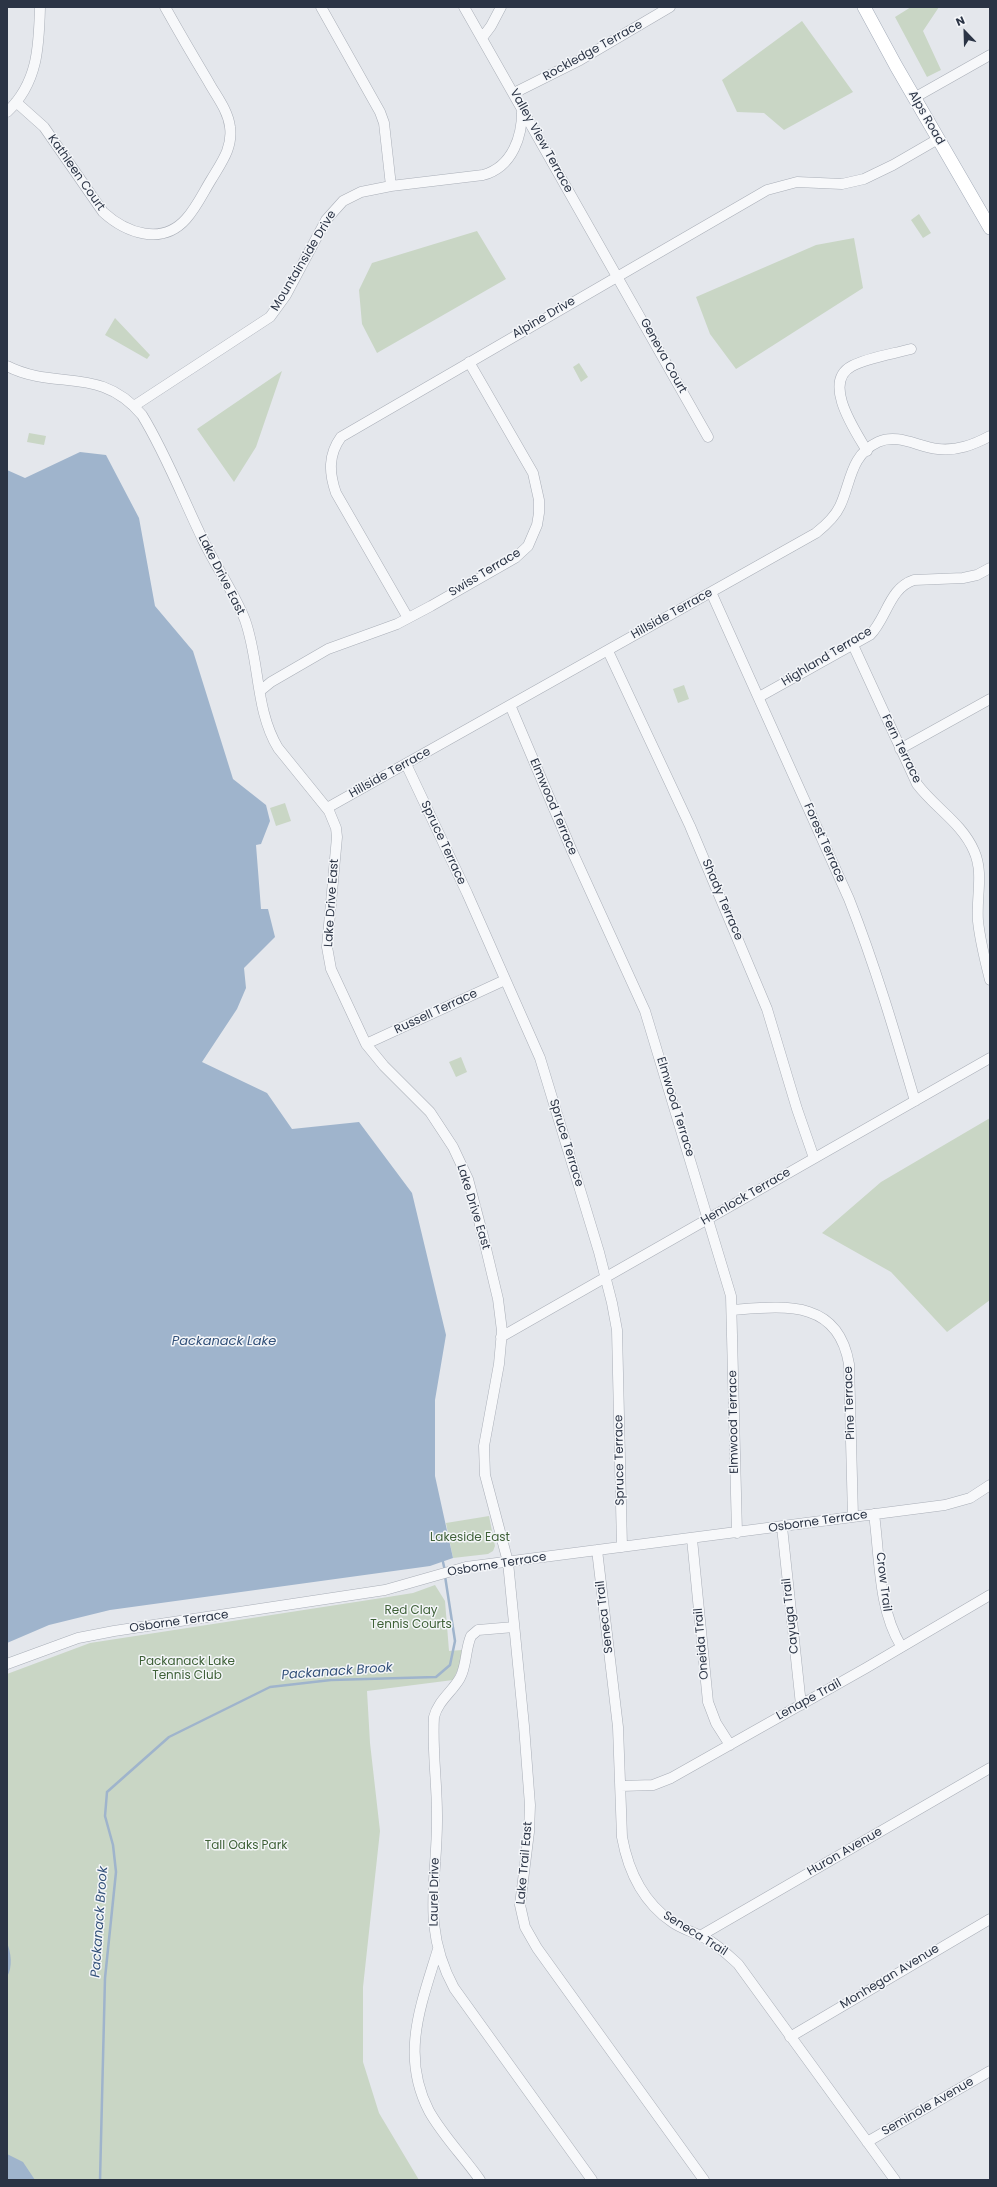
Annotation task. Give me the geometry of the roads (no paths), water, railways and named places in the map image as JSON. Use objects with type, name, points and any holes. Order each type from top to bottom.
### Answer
[{"type":"main road","name":"Alps Road","points":[[864,7],[914,98],[990,228]]},
{"type":"street","points":[[7,112],[16,102],[27,85],[35,65],[38,51],[40,7]]},
{"type":"street","name":"Kathleen Court","points":[[16,102],[44,127],[103,212],[112,220],[134,232],[144,234],[166,232],[178,226],[193,210],[226,154],[231,136],[228,116],[223,106],[165,7]]},
{"type":"street","points":[[321,7],[380,112],[384,123],[390,186]]},
{"type":"street","name":"Valley View Terrace","points":[[464,7],[618,276]]},
{"type":"street","points":[[482,38],[491,26],[501,7]]},
{"type":"street","name":"Rockledge Terrace","points":[[514,93],[580,60],[670,7]]},
{"type":"street","points":[[914,98],[990,54]]},
{"type":"street","name":"Mountainside Drive","points":[[134,406],[270,317],[286,295],[326,220],[334,209],[353,195],[390,186],[483,175],[495,171],[507,160],[517,143],[522,127],[522,107]]},
{"type":"street","name":"Alpine Drive","points":[[408,618],[336,493],[330,472],[332,452],[341,437],[767,190],[797,182],[842,184],[864,179],[907,158],[938,139]]},
{"type":"street","name":"Geneva Court","points":[[618,276],[708,437]]},
{"type":"street","points":[[867,450],[841,402],[840,385],[842,377],[853,365],[911,349]]},
{"type":"street","name":"Swiss Terrace","points":[[260,691],[271,682],[328,649],[408,618],[520,554],[528,546],[537,525],[539,500],[531,469],[469,362]]},
{"type":"street","name":"Lake Drive East","points":[[7,366],[37,376],[91,382],[104,386],[116,392],[134,406],[148,425],[208,549],[236,599],[251,642],[264,715],[272,738],[278,748],[328,808],[334,819],[337,837],[327,947],[331,969],[366,1044],[384,1066],[430,1112],[453,1147],[462,1166],[479,1222],[498,1299],[501,1337],[484,1460],[489,1489],[508,1562]]},
{"type":"street","name":"Hillside Terrace","points":[[328,808],[816,533],[826,526],[840,506],[853,468],[867,450],[878,442],[898,440],[938,449],[960,449],[990,436]]},
{"type":"street","name":"Highland Terrace","points":[[759,697],[870,635],[876,629],[894,594],[906,582],[914,580],[970,577],[990,568]]},
{"type":"street","name":"Forest Terrace","points":[[711,592],[849,898],[868,946],[915,1101]]},
{"type":"street","name":"Fern Terrace","points":[[853,645],[917,784],[925,794],[952,820],[975,852],[980,870],[978,920],[981,948],[990,980]]},
{"type":"street","name":"Shady Terrace","points":[[608,651],[690,826],[764,1002],[797,1109],[814,1158]]},
{"type":"street","points":[[900,749],[990,699]]},
{"type":"street","name":"Elmwood Terrace","points":[[510,705],[572,851],[645,1011],[731,1296],[737,1533]]},
{"type":"street","name":"Spruce Terrace","points":[[406,764],[505,980],[544,1071],[605,1276],[617,1330],[622,1547]]},
{"type":"street","name":"Russell Terrace","points":[[366,1044],[505,980]]},
{"type":"street","name":"Hemlock Terrace","points":[[501,1337],[605,1276],[709,1219],[990,1058]]},
{"type":"street","name":"Pine Terrace","points":[[732,1310],[775,1308],[806,1310],[823,1318],[838,1333],[847,1354],[849,1364],[853,1517]]},
{"type":"street","name":"Osborne Terrace","points":[[7,1664],[59,1645],[99,1634],[385,1590],[466,1567],[737,1533],[956,1503],[970,1498],[990,1485]]},
{"type":"street","name":"Crow Trail","points":[[874,1514],[886,1612],[894,1634],[901,1646]]},
{"type":"street","name":"Cayuga Trail","points":[[782,1527],[801,1705]]},
{"type":"street","name":"Oneida Trail","points":[[692,1538],[708,1702],[716,1723],[730,1745]]},
{"type":"street","name":"Seneca Trail","points":[[597,1550],[617,1711],[622,1837],[625,1852],[636,1880],[650,1902],[660,1912],[683,1928],[722,1949],[738,1964],[894,2180]]},
{"type":"street","name":"Lake Trail East","points":[[508,1562],[530,1805],[529,1832],[520,1894],[521,1910],[525,1927],[537,1948],[704,2180]]},
{"type":"street","name":"Lenape Trail","points":[[620,1786],[640,1787],[664,1781],[801,1705],[990,1595]]},
{"type":"street","name":"Laurel Drive","points":[[514,1627],[478,1630],[471,1636],[465,1666],[460,1678],[440,1703],[434,1717],[437,1816],[432,1905],[433,1927],[438,1949],[454,1988],[592,2180]]},
{"type":"street","name":"Huron Avenue","points":[[700,1936],[990,1768]]},
{"type":"street","name":"Monhegan Avenue","points":[[790,2037],[990,1918]]},
{"type":"street","points":[[438,1949],[415,2024],[415,2066],[420,2090],[430,2111],[480,2180]]},
{"type":"street","name":"Seminole Avenue","points":[[867,2142],[990,2071]]},
{"type":"water","name":"Packanack Lake","points":[[80,452],[106,455],[139,518],[155,606],[193,651],[233,779],[266,805],[270,821],[261,844],[256,845],[261,909],[268,909],[275,937],[244,968],[246,988],[237,1009],[202,1062],[267,1093],[292,1129],[359,1122],[412,1193],[446,1335],[435,1400],[435,1476],[453,1558],[430,1566],[110,1610],[49,1625],[7,1643],[7,470],[25,478]]},
{"type":"water","points":[[7,1943],[11,1960],[7,1977]]},
{"type":"water","points":[[7,2154],[23,2162],[35,2180],[7,2180]]},
{"type":"waterway","name":"Packanack Brook","points":[[443,1562],[445,1571]]},
{"type":"waterway","name":"Packanack Brook","points":[[100,2180],[105,1978],[116,1872],[113,1845],[105,1816],[107,1792],[169,1737],[270,1687],[331,1680],[436,1677],[450,1665],[455,1641],[445,1576]]},
{"type":"park label","name":"Lakeside East","points":[[470,1538]]},
{"type":"park label","name":"Red Clay Tennis Courts","points":[[411,1618]]},
{"type":"park label","name":"Packanack Lake Tennis Club","points":[[187,1669]]},
{"type":"park label","name":"Tall Oaks Park","points":[[246,1846]]}]
